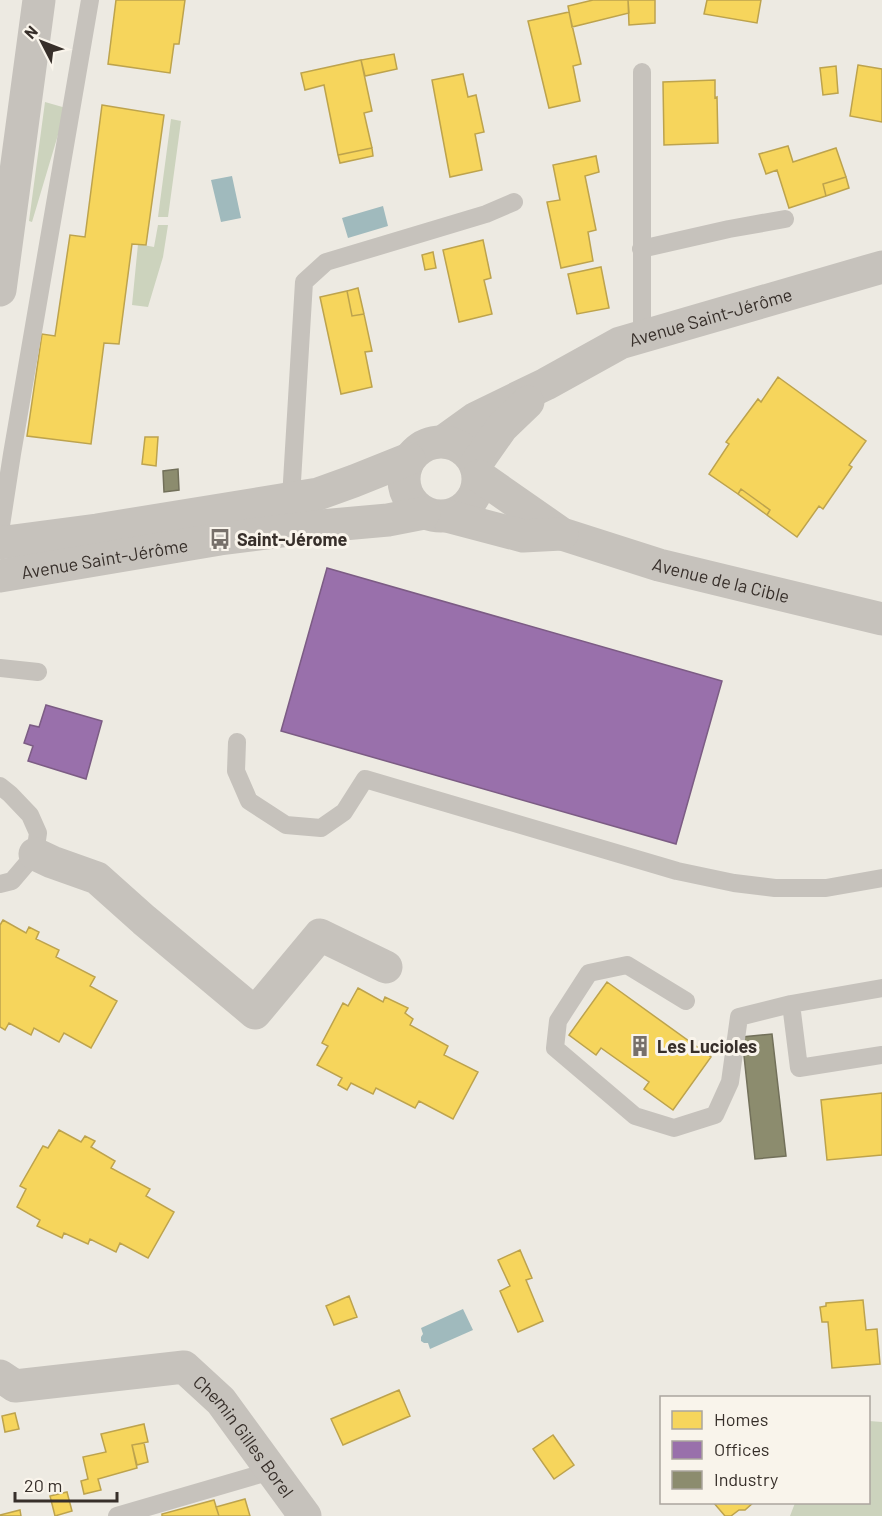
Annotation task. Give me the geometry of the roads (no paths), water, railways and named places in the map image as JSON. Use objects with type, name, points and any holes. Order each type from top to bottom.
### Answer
[{"type":"street","points":[[0,290],[39,0]]},
{"type":"street","name":"Avenue Saint-Jérôme","points":[[444,441],[476,418],[546,384],[620,343],[882,267]]},
{"type":"street","name":"Avenue Saint-Jérôme","points":[[477,470],[502,427],[546,384]]},
{"type":"street","points":[[444,441],[454,443],[471,455],[477,470],[478,487],[474,498],[458,513],[436,514],[414,505],[407,495],[404,470],[409,459],[424,445],[444,441]]},
{"type":"street","name":"Avenue Saint-Jérôme","points":[[0,543],[98,530],[318,494],[409,459]]},
{"type":"street","name":"Avenue de la Cible","points":[[477,470],[562,534],[659,565],[882,619]]},
{"type":"street","name":"Avenue Saint-Jérôme","points":[[0,576],[220,539],[436,514]]},
{"type":"street","name":"Avenue de la Cible","points":[[436,514],[523,536],[562,534]]},
{"type":"street","points":[[35,854],[97,878],[255,1013],[320,936],[386,967]]},
{"type":"street","name":"Chemin Gilles Borel","points":[[0,1376],[15,1386],[184,1367],[220,1401],[305,1516]]},
{"type":"lane","points":[[0,531],[90,0]]},
{"type":"lane","points":[[642,72],[642,336]]},
{"type":"lane","points":[[291,498],[303,282],[326,262],[486,214],[514,202]]},
{"type":"lane","points":[[641,249],[785,219]]},
{"type":"lane","points":[[0,668],[38,672]]},
{"type":"lane","points":[[237,742],[236,771],[249,801],[286,825],[321,828],[344,812],[364,779],[677,871],[734,883],[775,888],[815,889],[882,878]]},
{"type":"lane","points":[[0,786],[30,815],[38,833],[35,854],[12,881],[0,884]]},
{"type":"lane","points":[[686,1001],[627,965],[589,973],[558,1021],[555,1048],[635,1116],[674,1128],[715,1115],[730,1082],[739,1017],[791,1004],[882,988]]},
{"type":"lane","points":[[791,1004],[799,1068],[882,1055]]},
{"type":"lane","points":[[117,1516],[271,1471]]},
{"type":"water","points":[[232,176],[241,218],[221,222],[211,180]]},
{"type":"water","points":[[383,206],[388,226],[348,238],[342,218]]},
{"type":"water","points":[[463,1309],[473,1330],[430,1349],[428,1343],[421,1341],[423,1334],[421,1328]]},
{"type":"place","name":"Saint-Jérome","points":[[220,539]]},
{"type":"place","name":"Les Lucioles","points":[[640,1046]]}]
